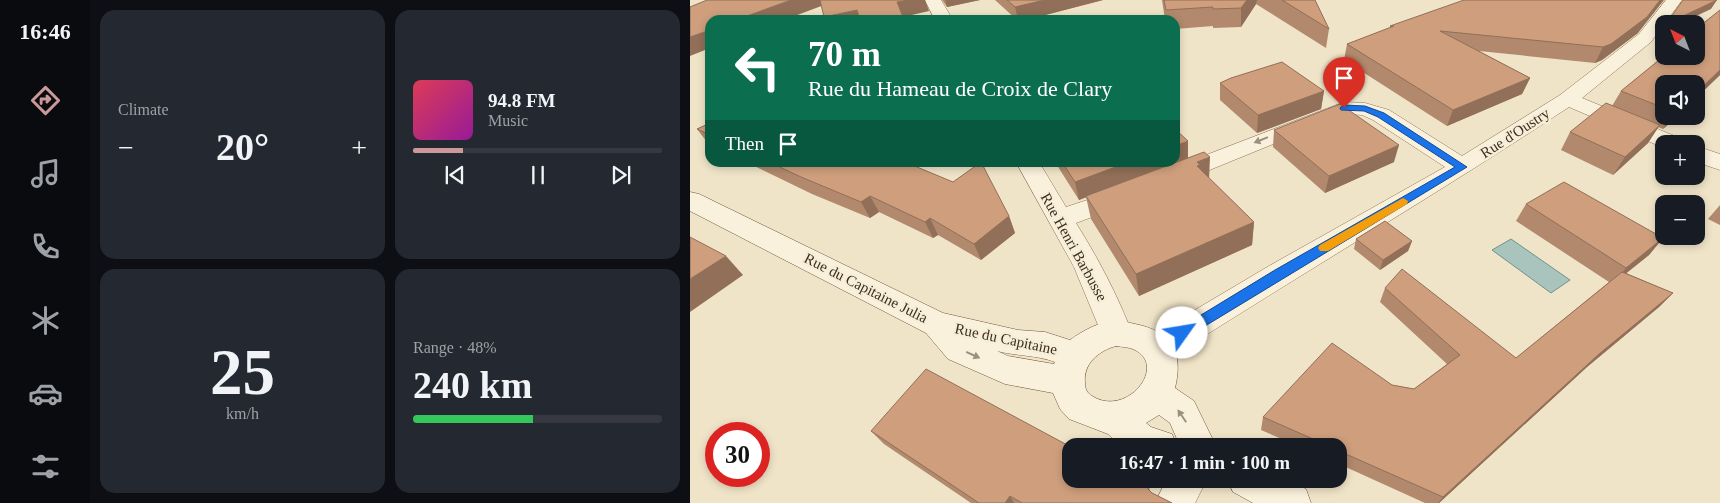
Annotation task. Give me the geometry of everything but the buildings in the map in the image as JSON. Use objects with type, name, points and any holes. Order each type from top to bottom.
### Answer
[{"type":"street","points":[[933,0],[941,15]]},
{"type":"street","name":"Rue d'Oustry","points":[[1157,349],[1279,274],[1462,167],[1567,99],[1646,38],[1674,0]]},
{"type":"street","points":[[1567,99],[1655,136]]},
{"type":"street","points":[[1060,219],[1152,185],[1344,108],[1365,109],[1381,115],[1462,167]]},
{"type":"street","points":[[1705,157],[1720,163]]},
{"type":"street","name":"Rue Henri Barbusse","points":[[1030,167],[1096,283],[1116,333]]},
{"type":"street","name":"Rue du Capitaine Julia","points":[[690,200],[937,324],[959,349],[1005,370],[1071,368]]},
{"type":"street","points":[[1116,333],[1139,336],[1157,349],[1164,371],[1162,382],[1157,394],[1146,405],[1132,414],[1116,418],[1094,415],[1076,404],[1069,393],[1071,368],[1086,344],[1100,337],[1116,333]]},
{"type":"street","points":[[1157,394],[1182,412],[1194,438]]},
{"type":"street","points":[[1116,418],[1137,438]]},
{"type":"street","points":[[1174,503],[1183,488]]},
{"type":"street","points":[[1263,488],[1292,503]]},
{"type":"water","points":[[1511,239],[1570,280],[1551,293],[1492,250]]},
{"type":"slow traffic","points":[[1324,248],[1403,201]]},
{"type":"route","points":[[1182,333],[1462,167],[1381,115],[1365,109],[1344,108]]}]
